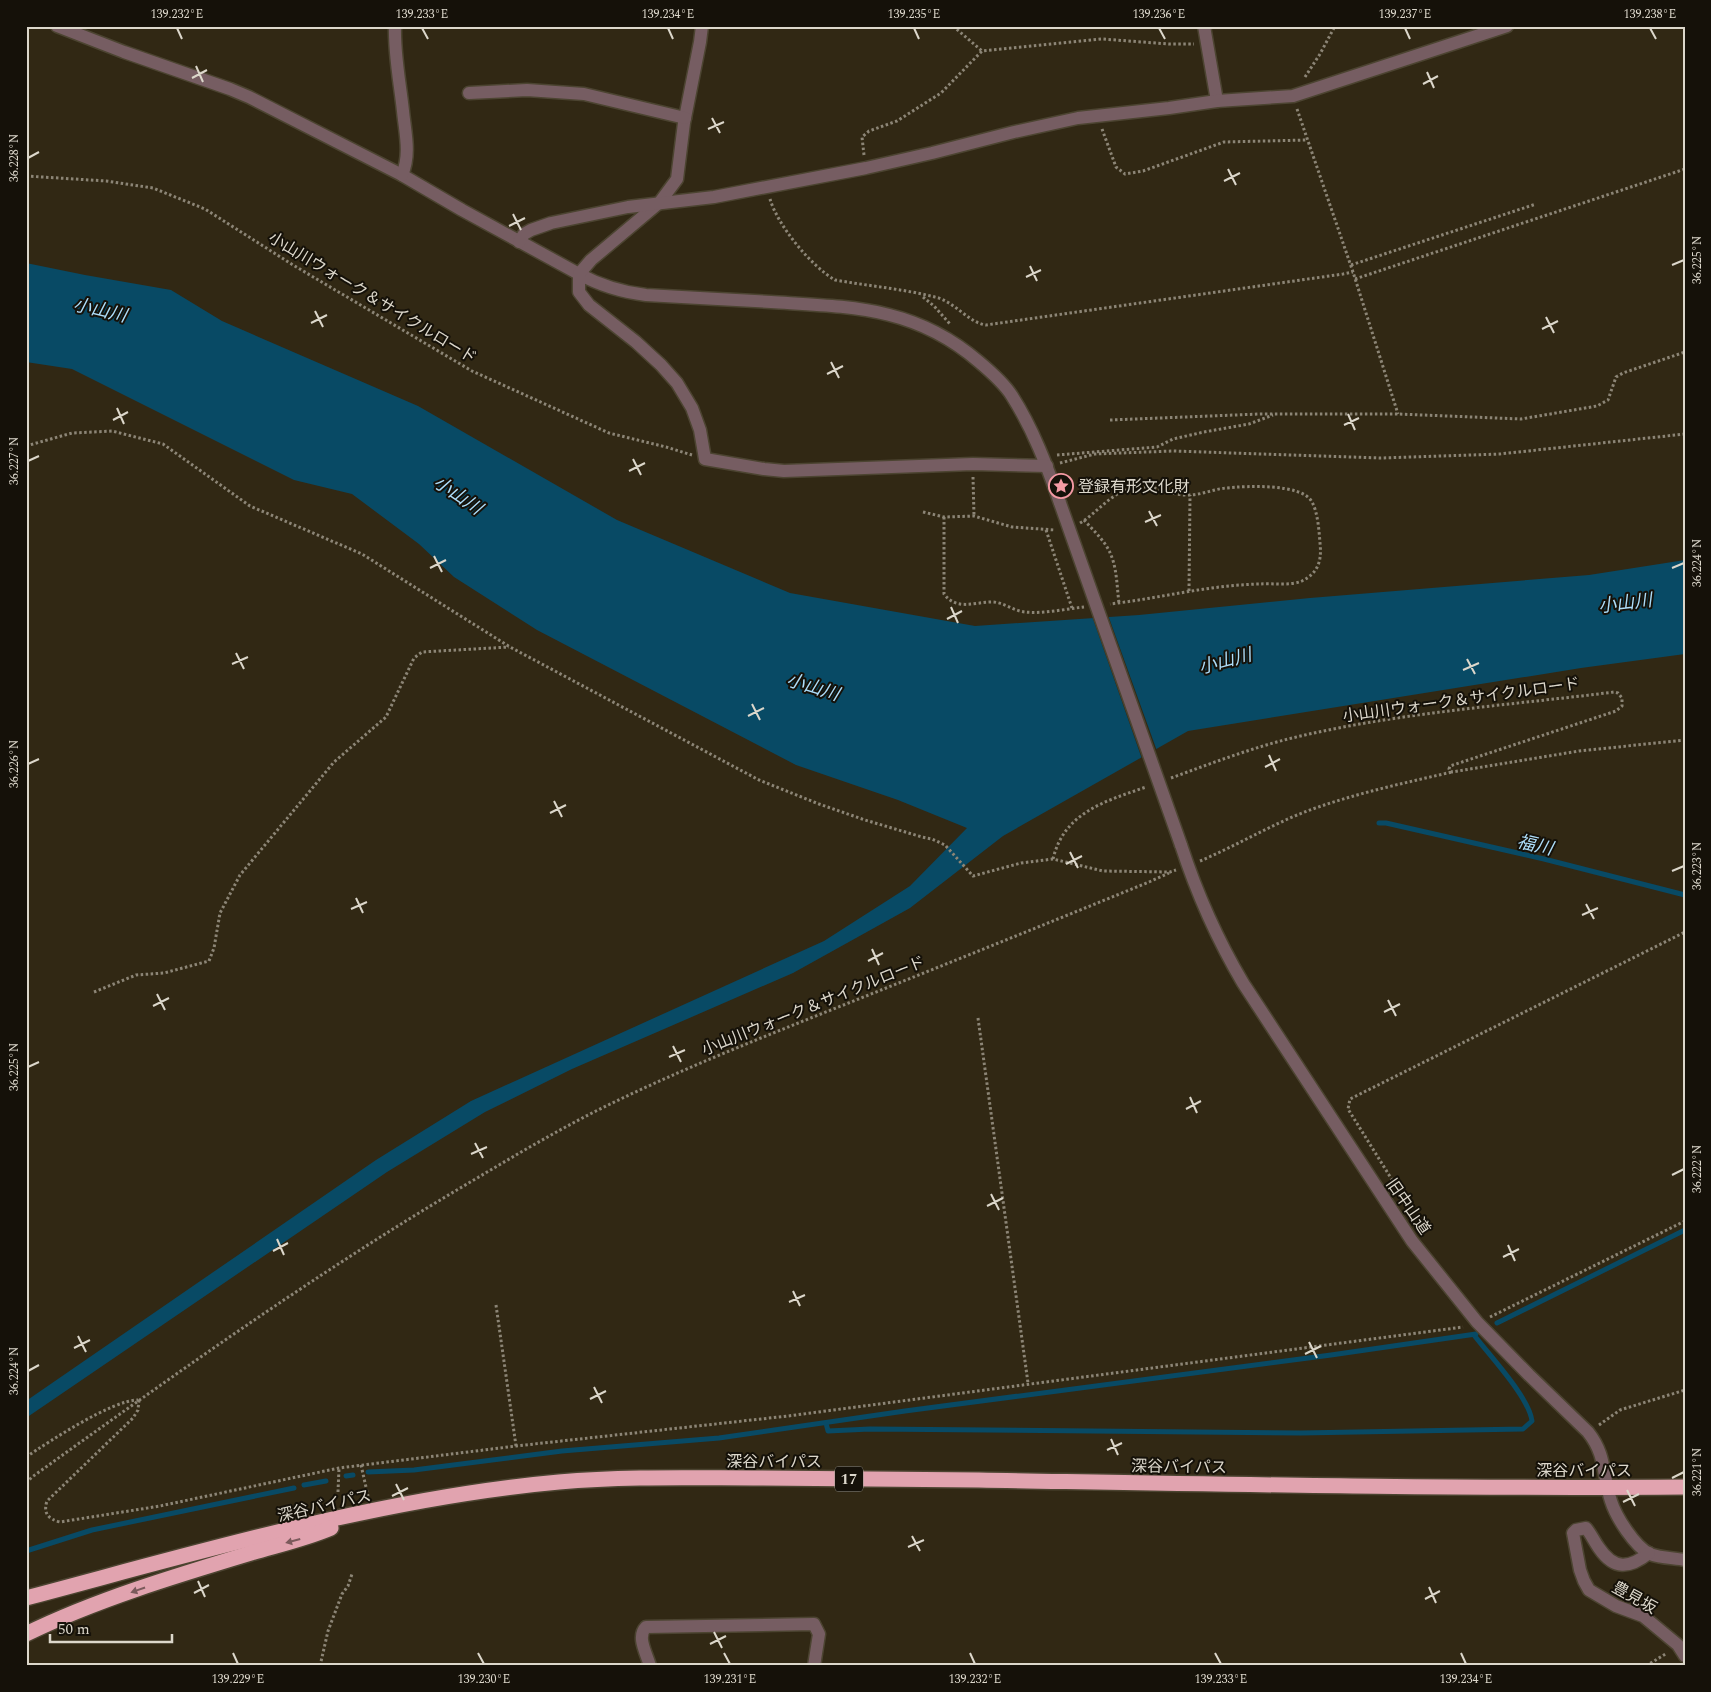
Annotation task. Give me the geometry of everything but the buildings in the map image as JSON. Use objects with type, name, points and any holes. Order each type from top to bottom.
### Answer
[{"type":"highway","name":"深谷バイパス","points":[[26,1598],[258,1537],[371,1512],[449,1496],[558,1482],[619,1478],[928,1479],[1469,1487],[1685,1487]]},
{"type":"highway","name":"17","points":[[26,1634],[44,1625],[110,1600],[205,1567],[309,1537],[371,1512]]},
{"type":"street","name":"旧中山道","points":[[57,26],[124,52],[230,89],[344,144],[519,242],[613,290],[646,296],[863,308],[900,317],[959,345],[988,369],[1012,395],[1045,460],[1201,902],[1242,984],[1397,1219],[1445,1284],[1477,1322],[1588,1432],[1600,1451],[1611,1501],[1616,1513],[1637,1544],[1648,1553]]},
{"type":"street","points":[[395,26],[407,148],[406,166],[402,175]]},
{"type":"street","points":[[702,26],[676,178],[660,202],[591,260],[579,274],[579,292],[589,305],[642,348],[677,383],[692,408],[700,430],[705,459],[764,469],[784,470],[1045,460]]},
{"type":"street","points":[[1204,26],[1217,101]]},
{"type":"street","points":[[519,242],[524,234],[551,223],[628,207],[714,196],[866,168],[1078,118],[1217,101],[1293,96],[1508,26]]},
{"type":"street","points":[[469,93],[527,90],[584,94],[685,118]]},
{"type":"street","name":"豊見坂","points":[[1648,1553],[1627,1566],[1606,1557],[1586,1528],[1576,1530],[1573,1534],[1580,1570],[1589,1590],[1616,1606],[1643,1616],[1681,1650]]},
{"type":"street","points":[[1648,1553],[1685,1560]]},
{"type":"street","points":[[650,1666],[640,1637],[646,1627],[814,1624],[819,1634],[814,1666]]},
{"type":"path","points":[[953,26],[982,51]]},
{"type":"path","points":[[1335,26],[1320,54],[1293,96],[1351,265],[1398,414]]},
{"type":"path","points":[[866,168],[862,137],[870,131],[897,121],[941,93],[982,51],[1102,39],[1169,44],[1207,43]]},
{"type":"path","points":[[1100,116],[1102,133],[1116,167],[1125,174],[1143,171],[1224,142],[1307,140]]},
{"type":"path","points":[[1355,279],[1685,170]]},
{"type":"path","name":"小山川ウォーク＆サイクルロード","points":[[26,176],[106,181],[154,188],[205,209],[293,265],[472,371],[609,433],[705,459]]},
{"type":"path","points":[[767,186],[781,223],[809,259],[823,273],[835,280],[937,297],[957,307],[980,324],[986,325],[1353,272]]},
{"type":"path","points":[[1351,265],[1536,204]]},
{"type":"path","points":[[922,295],[948,321],[956,334],[959,345]]},
{"type":"path","points":[[1110,420],[1250,414],[1398,414],[1521,418],[1597,406],[1608,400],[1616,377],[1685,352]]},
{"type":"path","points":[[1045,460],[1058,455],[1156,447],[1173,439],[1249,424],[1274,415]]},
{"type":"path","points":[[26,446],[72,433],[112,431],[163,444],[250,506],[362,554],[510,647],[758,780],[837,810],[932,839],[945,845],[973,876],[1021,863],[1053,859],[1059,841],[1066,830],[1079,817],[1093,807],[1151,785]]},
{"type":"path","points":[[1045,460],[1096,454],[1173,451],[1381,458],[1500,454],[1685,434]]},
{"type":"path","points":[[973,469],[974,516]]},
{"type":"path","points":[[1078,524],[1110,498],[1130,489],[1154,487],[1190,495],[1227,488],[1268,487],[1295,490],[1306,495],[1313,503],[1320,544],[1320,559],[1315,572],[1300,582],[1230,585],[1107,604]]},
{"type":"path","points":[[1189,590],[1190,495]]},
{"type":"path","points":[[923,512],[944,517],[974,516],[1012,527],[1057,530]]},
{"type":"path","points":[[944,517],[944,594],[948,599],[955,603],[966,605],[993,602],[1023,612],[1036,613],[1090,606]]},
{"type":"path","points":[[1084,520],[1100,538],[1111,555],[1114,563],[1119,603]]},
{"type":"path","points":[[1046,530],[1072,608]]},
{"type":"path","points":[[94,992],[136,975],[164,973],[208,961],[214,948],[220,913],[240,875],[334,762],[386,717],[414,658],[422,652],[510,647]]},
{"type":"path","name":"小山川ウォーク＆サイクルロード","points":[[1169,778],[1211,762],[1276,742],[1385,719],[1614,692],[1618,692],[1622,698],[1622,706],[1616,711],[1450,766],[1449,769],[1452,772]]},
{"type":"path","name":"小山川ウォーク＆サイクルロード","points":[[1204,859],[1253,835],[1316,808],[1386,787],[1452,772],[1579,751],[1685,740]]},
{"type":"path","name":"小山川ウォーク＆サイクルロード","points":[[26,1483],[139,1400],[316,1278],[388,1231],[578,1120],[673,1076],[774,1033],[1170,872],[1103,871],[1053,859]]},
{"type":"path","points":[[1403,1199],[1348,1109],[1350,1099],[1685,932]]},
{"type":"path","points":[[978,1018],[1028,1383]]},
{"type":"path","points":[[26,1457],[111,1407],[130,1400],[139,1400],[138,1410],[133,1418],[47,1501],[44,1508],[47,1516],[52,1520],[60,1522],[160,1506],[339,1468],[788,1416],[1028,1383],[1453,1329],[1477,1322],[1685,1221]]},
{"type":"path","points":[[496,1305],[516,1446]]},
{"type":"path","points":[[1588,1432],[1620,1410],[1685,1390]]},
{"type":"path","points":[[361,1465],[368,1496]]},
{"type":"path","points":[[338,1492],[339,1468]]},
{"type":"path","points":[[320,1666],[328,1631],[352,1574]]},
{"type":"path","points":[[1646,1666],[1681,1650]]},
{"type":"water","name":"小山川","points":[[26,263],[171,290],[222,321],[418,406],[617,520],[790,593],[975,626],[1139,615],[1310,598],[1589,575],[1685,560],[1685,654],[1581,668],[1188,731],[1003,836],[910,908],[793,973],[572,1069],[485,1112],[387,1172],[26,1418],[26,1401],[376,1160],[471,1101],[824,941],[910,886],[967,828],[898,800],[796,765],[537,630],[454,577],[419,544],[352,494],[294,480],[72,369],[26,362]]},
{"type":"pier","points":[[1108,615],[1157,751],[1142,759],[1092,616]]},
{"type":"waterway","name":"福川","points":[[1379,823],[1544,859],[1685,895]]},
{"type":"waterway","points":[[1497,1323],[1685,1230]]},
{"type":"waterway","points":[[368,1472],[414,1470],[562,1451],[719,1438],[1476,1334]]},
{"type":"waterway","points":[[826,1423],[828,1431],[870,1429],[1301,1433],[1523,1429],[1532,1421],[1524,1400],[1508,1376],[1474,1335]]},
{"type":"waterway","points":[[346,1476],[353,1475]]},
{"type":"waterway","points":[[304,1485],[326,1481]]},
{"type":"waterway","points":[[26,1551],[92,1530],[294,1488]]},
{"type":"place","name":"登録有形文化財","points":[[1061,486]]}]
